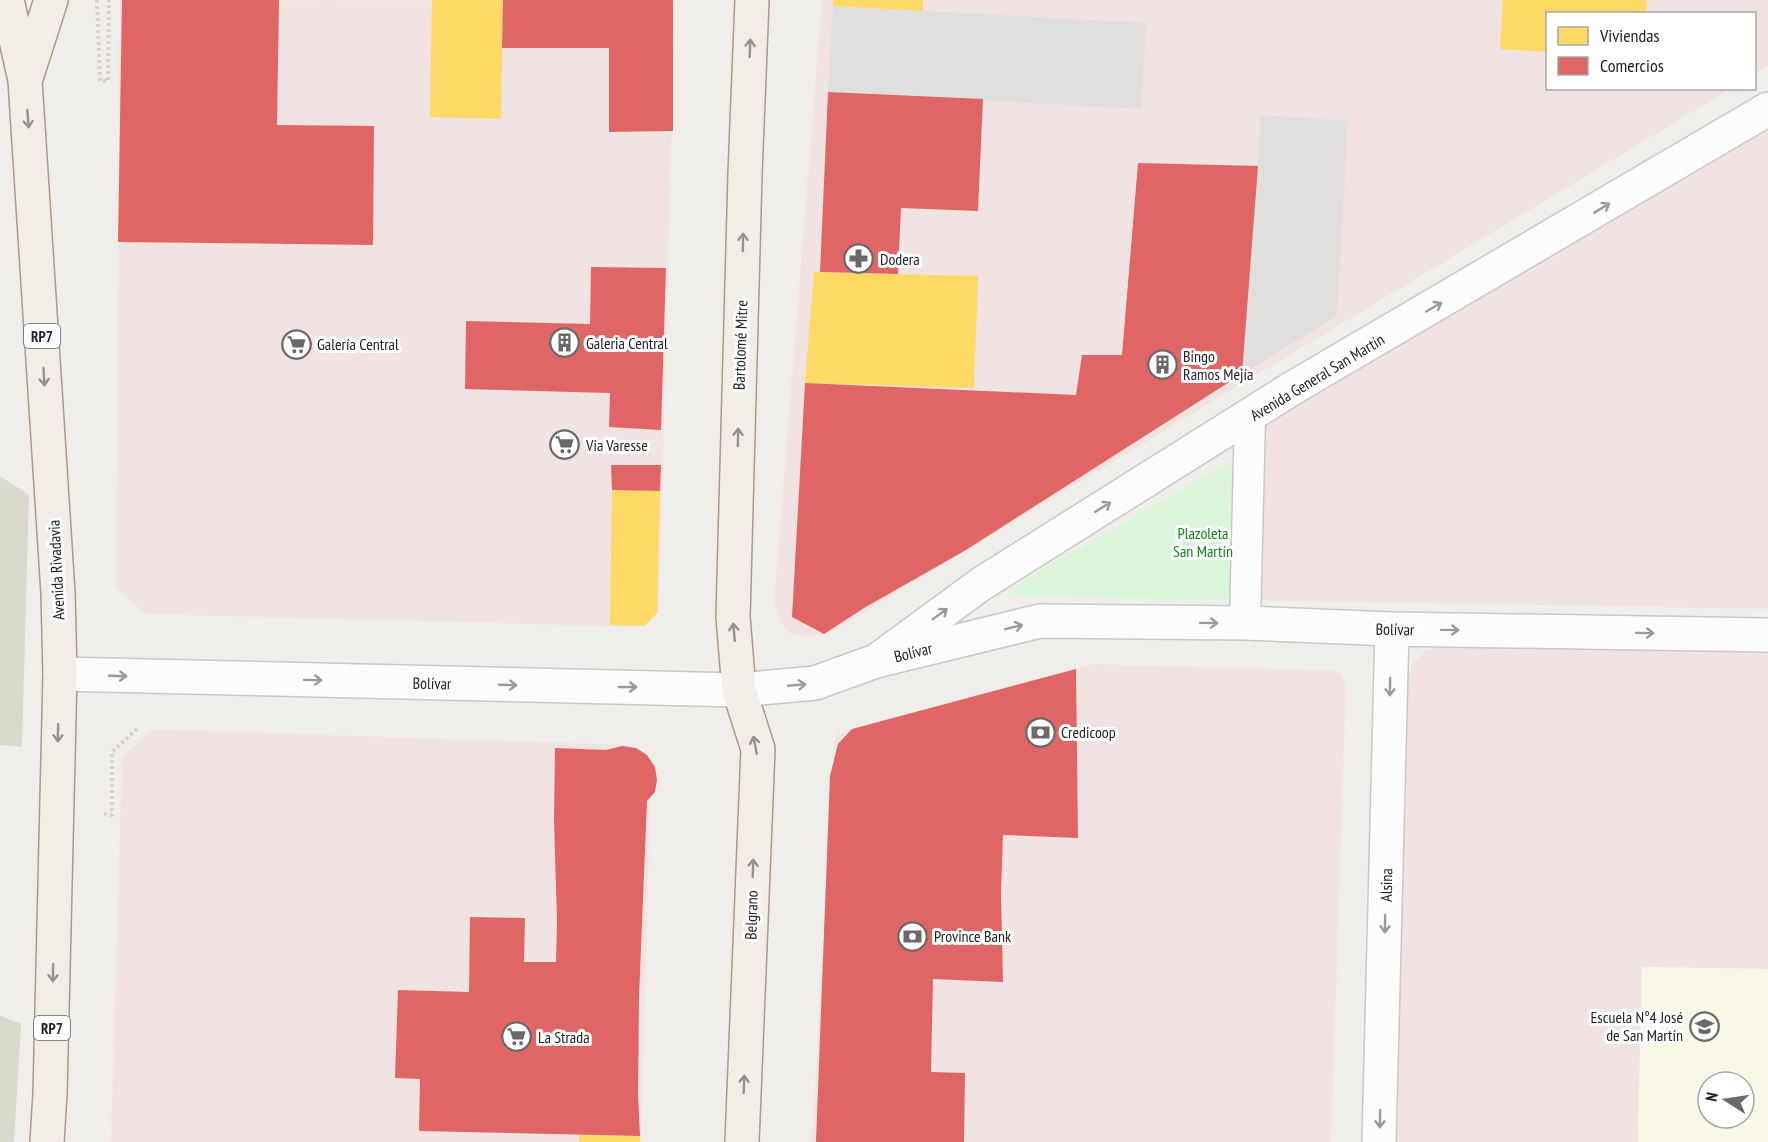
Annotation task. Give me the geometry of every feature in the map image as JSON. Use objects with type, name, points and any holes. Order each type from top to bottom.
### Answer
[{"type":"main road","name":"Avenida Rivadavia","points":[[7,0],[26,80],[58,593],[60,674],[47,1142]]},
{"type":"main road","points":[[26,80],[51,0]]},
{"type":"main road","name":"Bartolomé Mitre","points":[[739,690],[733,617],[752,0]]},
{"type":"main road","name":"Belgrano","points":[[739,690],[758,749],[742,1142]]},
{"type":"street","name":"Avenida General San Martín","points":[[876,661],[981,584],[1292,389],[1768,109]]},
{"type":"street","points":[[1245,623],[1250,416]]},
{"type":"street","name":"Bolívar","points":[[60,674],[739,690],[815,683],[876,661],[1040,621],[1245,623],[1392,629],[1768,635]]},
{"type":"street","name":"Alsina","points":[[1379,1142],[1392,629]]},
{"type":"path","points":[[97,0],[100,81],[108,81],[109,0]]},
{"type":"path","points":[[104,814],[112,815],[112,752],[137,729]]},
{"type":"shaded area","points":[[120,0],[675,1],[659,612],[638,627],[145,614],[116,588]]},
{"type":"shaded area","points":[[822,0],[1768,0],[1768,65],[1756,73],[1756,12],[1546,12],[1546,90],[1728,90],[826,635],[809,637],[792,634],[781,622],[774,603]]},
{"type":"shaded area","points":[[833,6],[1146,23],[1141,109],[828,92]]},
{"type":"shaded area","points":[[1261,115],[1348,121],[1337,316],[1242,374]]},
{"type":"shaded area","points":[[1768,119],[1768,609],[1260,600],[1264,418]]},
{"type":"shaded area","points":[[0,476],[29,495],[22,747],[0,745]]},
{"type":"shaded area","points":[[1444,646],[1768,653],[1768,969],[1642,967],[1638,1142],[1395,1142],[1408,680],[1413,664],[1426,650]]},
{"type":"shaded area","points":[[1093,664],[1339,671],[1346,686],[1331,1142],[812,1142],[835,736],[852,729]]},
{"type":"shaded area","points":[[152,729],[629,745],[651,762],[641,1142],[111,1142],[122,758]]},
{"type":"shaded area","name":"Escuela N°4 José de San Martín","points":[[1642,967],[1768,969],[1768,1142],[1638,1142]]},
{"type":"shaded area","points":[[0,1016],[21,1024],[14,1142],[0,1142]]},
{"type":"green space","name":"Plazoleta San Martín","points":[[1264,451],[1260,600],[1027,597],[1011,594],[1019,583],[1233,460]]},
{"type":"building: Viviendas","points":[[432,0],[503,0],[501,119],[430,117]]},
{"type":"building: Viviendas","points":[[833,0],[923,0],[923,11],[833,6]]},
{"type":"building: Viviendas","points":[[1503,0],[1647,0],[1646,12],[1546,12],[1546,52],[1500,49]]},
{"type":"building: Viviendas","points":[[814,272],[978,276],[974,388],[805,383]]},
{"type":"building: Viviendas","points":[[612,490],[660,491],[657,613],[645,626],[610,625]]},
{"type":"building: Viviendas","points":[[579,1135],[640,1136],[640,1142],[579,1142]]},
{"type":"building: Comercios","points":[[122,0],[279,0],[277,125],[374,126],[373,245],[118,242]]},
{"type":"building: Comercios","points":[[503,0],[673,0],[673,131],[609,132],[609,48],[502,48]]},
{"type":"building: Comercios","points":[[828,92],[983,99],[978,211],[901,208],[898,274],[820,272]]},
{"type":"building: Comercios","name":"Bingo Ramos Mejía","points":[[1138,163],[1258,166],[1242,374],[966,550],[864,608],[824,634],[792,617],[805,383],[1076,395],[1082,355],[1122,355]]},
{"type":"building: Comercios","name":"Galeria Central","points":[[591,267],[666,268],[661,430],[609,427],[610,393],[465,389],[466,321],[590,324]]},
{"type":"building: Comercios","points":[[611,465],[661,465],[660,491],[612,490]]},
{"type":"building: Comercios","points":[[1076,669],[1078,838],[1003,835],[1001,894],[1003,982],[933,979],[931,1072],[965,1073],[964,1142],[816,1142],[830,776],[838,744],[852,729]]},
{"type":"building: Comercios","points":[[622,746],[636,748],[647,755],[655,767],[657,780],[655,792],[647,801],[639,997],[640,1136],[419,1131],[420,1079],[395,1078],[398,990],[469,992],[470,917],[525,918],[524,962],[556,962],[555,748],[606,750]]},
{"type":"place","name":"Dodera","points":[[859,259]]},
{"type":"place","name":"Galeria Central","points":[[565,343]]},
{"type":"place","name":"Galería Central","points":[[296,344]]},
{"type":"place","name":"Bingo Ramos Mejía","points":[[1162,365]]},
{"type":"place","name":"Via Varesse","points":[[565,445]]},
{"type":"place","name":"Credicoop","points":[[1040,732]]},
{"type":"place","name":"Province Bank","points":[[913,936]]},
{"type":"place","name":"Escuela N°4 José de San Martín","points":[[1704,1026]]},
{"type":"place","name":"La Strada","points":[[517,1037]]}]
